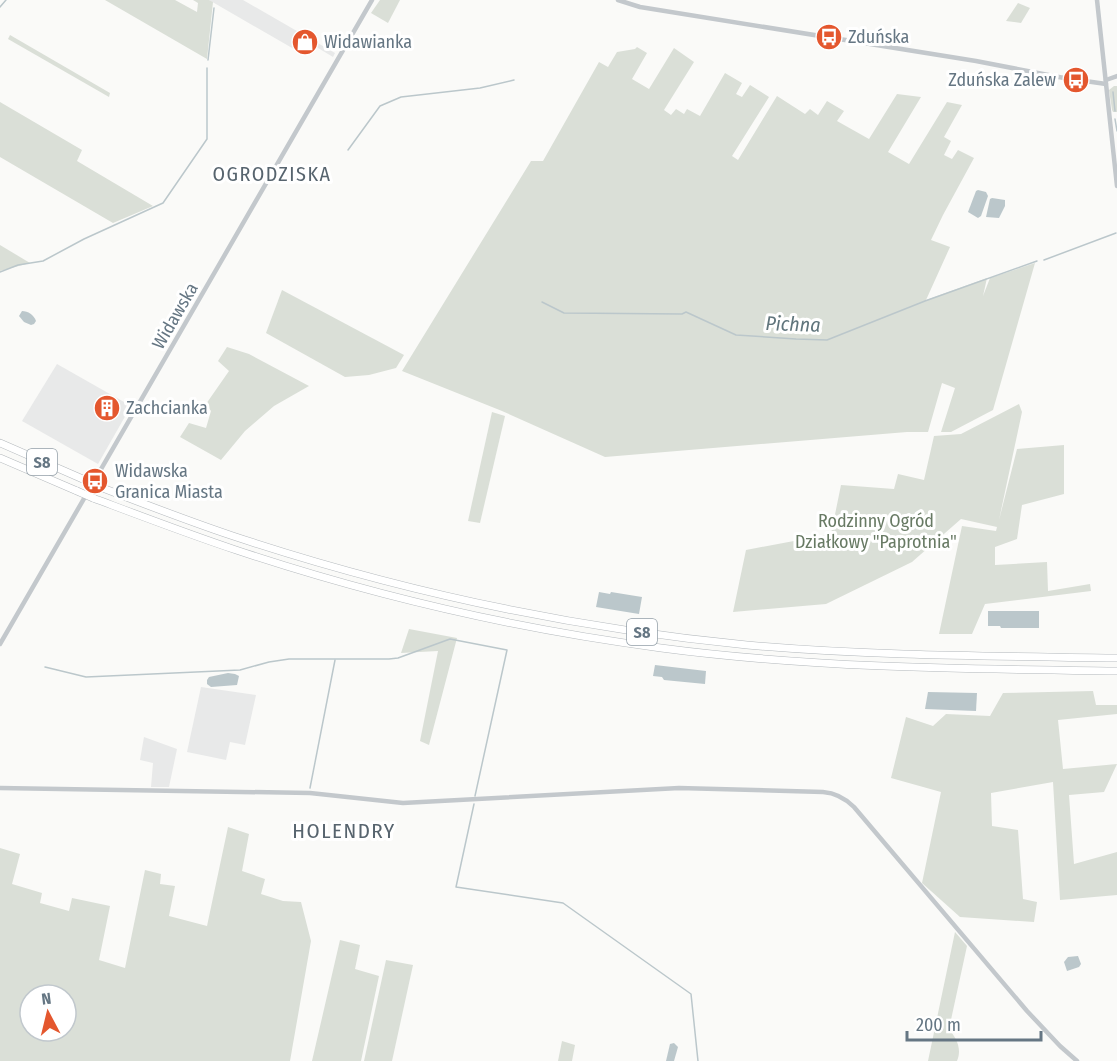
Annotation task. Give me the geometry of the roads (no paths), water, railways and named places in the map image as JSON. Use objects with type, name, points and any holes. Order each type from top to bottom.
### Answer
[{"type":"highway","name":"S8","points":[[0,443],[100,487],[222,532],[345,570],[474,602],[585,624],[744,645],[818,651],[902,655],[1117,658]]},
{"type":"highway","name":"S8","points":[[0,458],[93,498],[226,547],[334,580],[453,610],[589,637],[705,653],[817,663],[932,668],[1117,671]]},
{"type":"street","name":"Widawska","points":[[0,644],[372,0]]},
{"type":"street","points":[[618,0],[640,7],[976,61],[1065,78],[1106,82],[1117,76]]},
{"type":"street","points":[[1097,0],[1117,186]]},
{"type":"street","points":[[0,788],[310,793],[412,803],[679,788],[836,794],[855,807],[1027,1011],[1077,1061]]},
{"type":"waterway","points":[[0,7],[6,0]]},
{"type":"waterway","points":[[208,60],[214,8]]},
{"type":"waterway","points":[[0,272],[18,265],[43,261],[84,239],[163,203],[207,139],[207,68]]},
{"type":"waterway","points":[[348,150],[380,106],[401,97],[480,88],[514,80]]},
{"type":"waterway","points":[[1113,92],[1115,111]]},
{"type":"waterway","points":[[1115,119],[1117,131]]},
{"type":"waterway","name":"Pichna","points":[[1044,260],[1116,233]]},
{"type":"waterway","name":"Pichna","points":[[542,302],[564,313],[682,314],[686,312],[736,335],[827,340],[925,301],[1037,261]]},
{"type":"waterway","points":[[45,667],[86,677],[240,670],[289,659],[398,658],[450,639],[507,650],[475,796]]},
{"type":"waterway","points":[[310,788],[335,660]]},
{"type":"waterway","points":[[474,804],[456,887],[563,903],[691,994],[698,1061]]},
{"type":"place","name":"Zduńska","points":[[829,37]]},
{"type":"place","name":"Widawianka","points":[[305,42]]},
{"type":"place","name":"Zduńska Zalew","points":[[1076,80]]},
{"type":"place","name":"Zachcianka","points":[[107,408]]},
{"type":"place","name":"Widawska Granica Miasta","points":[[95,481]]},
{"type":"district","name":"OGRODZISKA","points":[[272,174]]},
{"type":"district","name":"HOLENDRY","points":[[344,831]]},
{"type":"park label","name":"Rodzinny Ogród Działkowy \"Paprotnia\"","points":[[876,531]]}]
